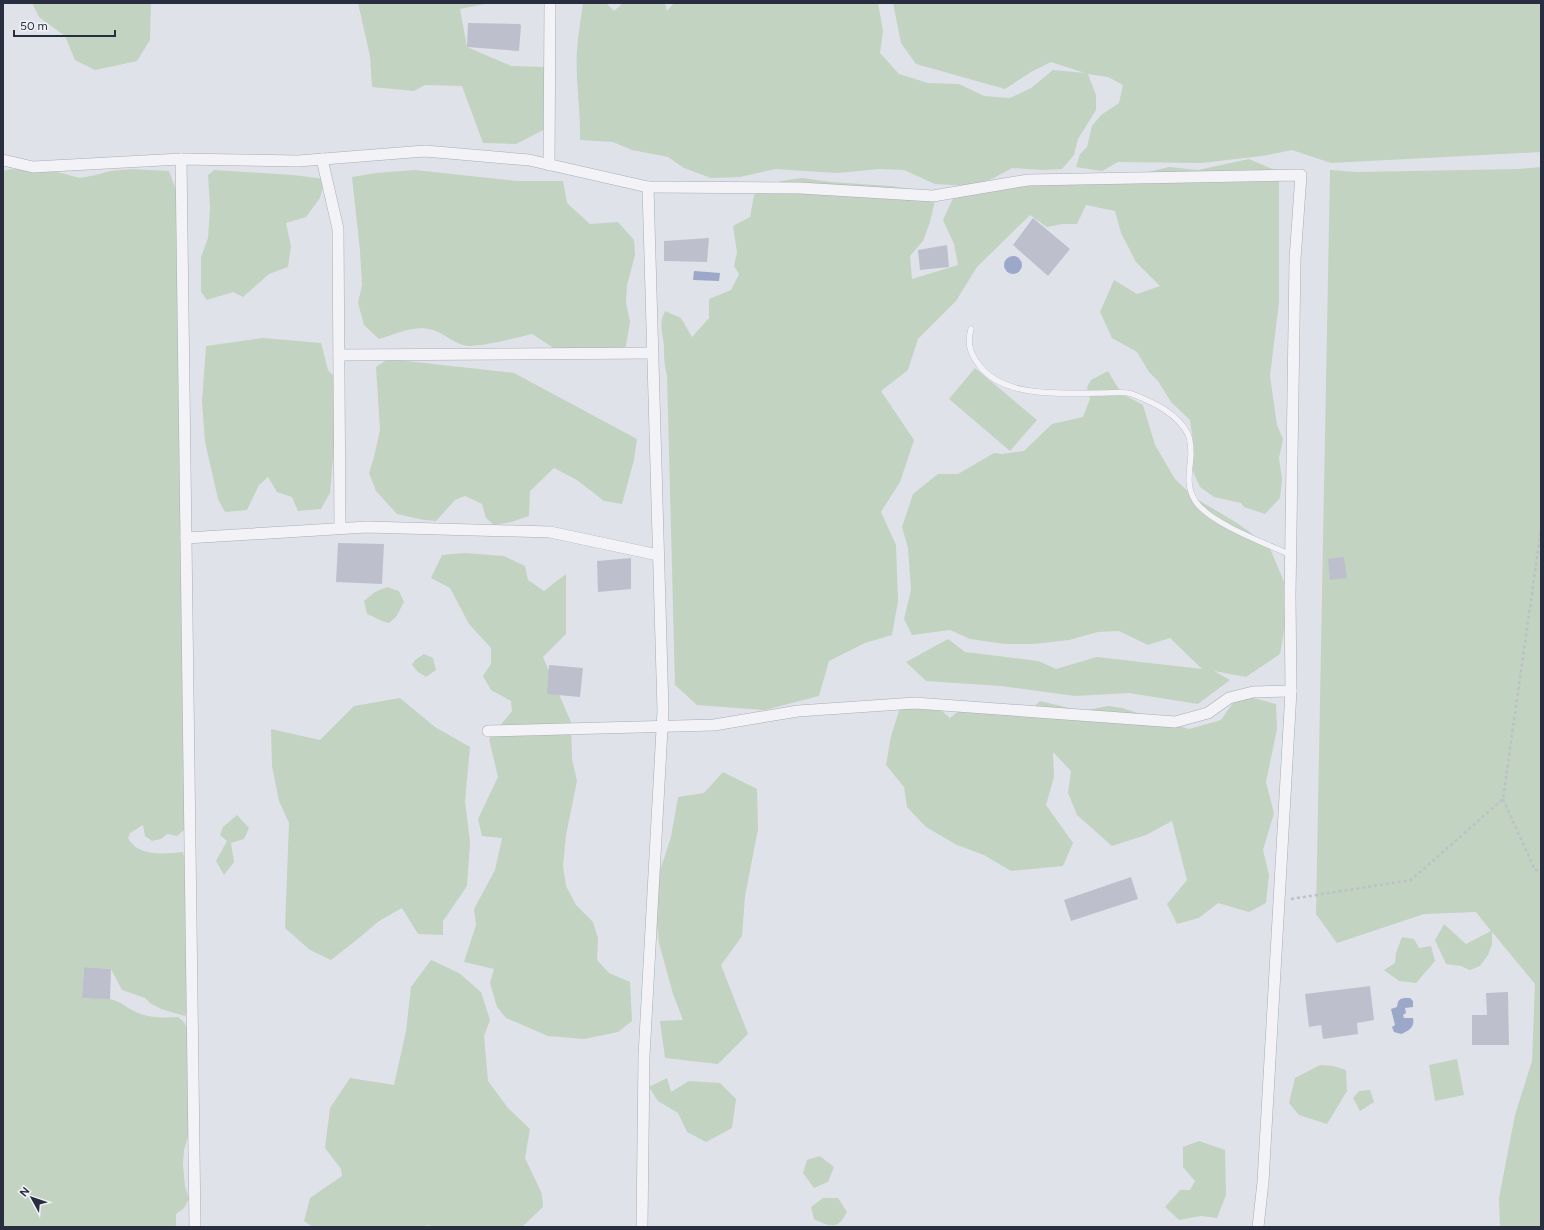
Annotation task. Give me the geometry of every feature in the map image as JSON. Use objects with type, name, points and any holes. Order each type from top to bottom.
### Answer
[{"type":"street","points":[[549,165],[550,3]]},
{"type":"street","points":[[3,160],[33,167],[181,159],[298,161],[425,151],[529,160],[648,187],[800,188],[933,196],[1028,180],[1301,175],[1295,259],[1290,691],[1263,1174],[1258,1227]]},
{"type":"street","points":[[181,159],[196,1227]]},
{"type":"street","points":[[322,159],[338,229],[340,528]]},
{"type":"street","points":[[642,1227],[644,1056],[662,726],[648,187]]},
{"type":"street","points":[[339,355],[653,353]]},
{"type":"street","points":[[186,538],[367,527],[550,532],[658,555]]},
{"type":"street","points":[[488,730],[714,725],[798,711],[915,703],[1175,722],[1208,713],[1229,698],[1253,692],[1290,691]]},
{"type":"lane","points":[[971,329],[968,346],[972,355],[985,373],[1001,383],[1034,391],[1064,393],[1130,393],[1159,405],[1177,420],[1188,435],[1191,455],[1188,475],[1190,489],[1196,502],[1207,513],[1227,525],[1291,555]]},
{"type":"path","points":[[1541,529],[1504,800],[1535,870],[1541,871]]},
{"type":"path","points":[[1279,901],[1411,880],[1504,800]]},
{"type":"green space","points":[[32,3],[151,3],[150,40],[137,61],[95,70],[75,60],[65,36],[39,17]]},
{"type":"green space","points":[[358,3],[490,3],[460,9],[467,47],[511,66],[546,67],[547,128],[516,144],[483,143],[462,86],[425,85],[414,91],[372,87],[370,56]]},
{"type":"green space","points":[[583,3],[606,3],[614,11],[623,3],[665,3],[667,11],[674,3],[878,3],[883,31],[880,53],[899,74],[928,83],[959,84],[984,96],[1010,98],[1031,88],[1053,70],[1085,73],[1051,62],[1031,72],[1005,89],[916,64],[901,43],[893,3],[1541,3],[1541,152],[1331,163],[1292,150],[1262,156],[1202,163],[1118,162],[1102,171],[1076,167],[1080,154],[1087,147],[1092,126],[1101,115],[1119,103],[1123,85],[1108,77],[1088,74],[1096,95],[1096,110],[1078,139],[1074,155],[1062,169],[1044,170],[1012,168],[992,179],[968,186],[935,184],[904,170],[880,169],[837,173],[775,169],[740,177],[711,178],[684,168],[668,157],[632,150],[613,142],[580,140],[577,50]]},
{"type":"green space","points":[[1249,159],[1279,172],[1279,302],[1270,376],[1277,425],[1283,439],[1279,458],[1282,479],[1280,498],[1265,514],[1244,507],[1241,503],[1214,497],[1200,487],[1192,469],[1194,449],[1190,420],[1171,402],[1158,381],[1149,372],[1137,352],[1112,338],[1100,312],[1114,280],[1137,294],[1160,286],[1136,262],[1121,233],[1115,211],[1086,205],[1077,224],[1062,224],[1047,227],[1030,215],[977,267],[956,301],[918,339],[908,370],[881,391],[914,440],[900,482],[881,512],[896,545],[898,601],[892,635],[865,643],[829,661],[819,696],[765,710],[697,705],[675,685],[667,375],[664,360],[662,321],[665,311],[681,318],[692,337],[709,318],[709,299],[731,290],[739,274],[734,266],[737,252],[733,226],[750,217],[754,195],[781,181],[802,178],[912,189],[935,200],[930,222],[923,241],[910,256],[912,279],[958,265],[954,244],[943,220],[954,196],[968,196],[1006,184],[1132,176],[1169,167],[1198,170]]},
{"type":"green space","points":[[1541,167],[1541,1227],[1500,1227],[1499,1198],[1515,1115],[1532,1061],[1535,984],[1492,932],[1492,944],[1488,955],[1480,966],[1470,970],[1461,966],[1446,964],[1435,940],[1444,924],[1466,944],[1491,931],[1476,912],[1424,914],[1337,943],[1316,914],[1330,170],[1357,172],[1519,169]]},
{"type":"green space","points":[[11,169],[57,172],[80,178],[110,171],[131,169],[169,171],[177,193],[181,404],[180,512],[188,686],[187,724],[194,737],[195,748],[187,753],[190,822],[177,836],[167,834],[161,839],[152,841],[145,836],[143,825],[130,833],[128,838],[132,844],[138,848],[152,853],[183,852],[186,864],[189,1007],[185,1016],[161,1009],[150,1003],[145,998],[122,990],[111,969],[84,967],[82,998],[110,999],[119,1002],[143,1015],[178,1017],[184,1022],[193,1040],[189,1133],[184,1150],[183,1164],[185,1187],[189,1199],[184,1208],[176,1214],[176,1225],[174,1227],[3,1227],[3,171]]},
{"type":"green space","points":[[214,170],[293,175],[325,179],[320,198],[306,217],[286,223],[291,246],[288,267],[269,274],[243,297],[233,292],[207,300],[201,292],[201,257],[208,238],[210,207],[208,175]]},
{"type":"green space","points":[[415,170],[517,181],[563,181],[567,203],[590,224],[618,222],[634,240],[635,255],[627,285],[626,303],[630,322],[625,351],[563,354],[532,334],[492,343],[469,346],[460,344],[426,328],[406,330],[379,339],[364,325],[358,303],[362,285],[352,177],[376,173]]},
{"type":"green space","points":[[263,338],[321,343],[328,370],[345,388],[335,434],[330,493],[321,509],[298,511],[292,497],[277,492],[268,477],[259,485],[247,510],[225,512],[218,499],[205,442],[202,402],[206,346]]},
{"type":"green space","points":[[388,359],[514,373],[637,439],[634,460],[622,504],[604,501],[577,480],[554,468],[530,491],[529,516],[511,522],[494,525],[486,518],[482,504],[465,496],[455,500],[436,521],[397,514],[376,491],[369,473],[380,430],[376,367]]},
{"type":"green space","points":[[975,368],[1037,420],[1010,451],[949,399]]},
{"type":"green space","points":[[1108,371],[1121,393],[1143,405],[1155,445],[1175,479],[1195,498],[1237,523],[1269,546],[1290,596],[1280,654],[1246,677],[1214,671],[1230,680],[1198,704],[1129,693],[1075,696],[1001,686],[926,681],[906,662],[948,639],[965,652],[1038,661],[1056,669],[1097,657],[1202,669],[1170,638],[1148,645],[1119,631],[1098,632],[1069,640],[1033,644],[1005,644],[970,639],[950,630],[912,635],[904,619],[911,590],[908,548],[902,527],[913,494],[938,474],[958,474],[994,453],[1002,454],[1024,451],[1052,424],[1083,417],[1090,399],[1087,387],[1091,380]]},
{"type":"green space","points":[[465,553],[504,556],[525,566],[528,580],[544,591],[566,574],[566,634],[543,657],[571,722],[572,759],[577,781],[566,835],[563,866],[566,886],[576,905],[593,922],[598,938],[597,960],[609,973],[630,982],[632,1021],[618,1032],[584,1039],[548,1036],[506,1018],[497,1007],[490,983],[494,969],[464,962],[476,925],[474,909],[495,870],[502,838],[482,836],[478,819],[498,777],[489,739],[512,711],[511,701],[491,690],[483,676],[491,664],[491,648],[469,624],[450,588],[431,578],[442,555]]},
{"type":"green space","points":[[387,587],[399,591],[404,602],[396,617],[389,623],[367,614],[364,601],[375,592]]},
{"type":"green space","points":[[424,654],[433,658],[436,670],[426,677],[418,672],[412,665],[415,660]]},
{"type":"green space","points":[[1239,694],[1276,704],[1277,729],[1266,782],[1274,813],[1263,850],[1269,875],[1266,903],[1249,912],[1218,903],[1199,918],[1177,924],[1167,904],[1187,880],[1172,821],[1146,835],[1112,846],[1077,815],[1068,793],[1071,771],[1053,752],[1054,777],[1046,805],[1073,843],[1063,866],[1011,871],[984,855],[957,845],[926,827],[907,807],[904,787],[886,765],[891,736],[900,708],[936,706],[950,718],[968,703],[993,705],[1024,717],[1040,701],[1082,711],[1108,706],[1122,708],[1189,729],[1221,720]]},
{"type":"green space","points":[[400,698],[435,727],[470,747],[465,801],[470,842],[467,886],[443,921],[443,935],[418,934],[402,908],[379,921],[331,960],[310,950],[285,928],[289,823],[279,801],[272,766],[271,729],[320,740],[354,706]]},
{"type":"green space","points":[[723,772],[757,789],[758,829],[745,896],[742,936],[721,965],[748,1034],[718,1064],[665,1058],[660,1021],[683,1020],[673,994],[659,943],[653,892],[671,837],[678,797],[704,793]]},
{"type":"green space","points":[[237,815],[249,828],[244,839],[231,843],[234,862],[224,875],[216,861],[227,841],[220,835],[223,827]]},
{"type":"green space","points":[[1402,937],[1414,939],[1419,948],[1431,946],[1435,961],[1416,983],[1399,981],[1384,970],[1395,963],[1396,953]]},
{"type":"green space","points":[[431,960],[459,973],[481,992],[490,1020],[484,1036],[488,1081],[508,1108],[530,1129],[525,1158],[542,1194],[543,1207],[522,1227],[435,1227],[428,1225],[424,1227],[313,1227],[304,1221],[310,1198],[342,1176],[341,1169],[325,1148],[330,1108],[350,1078],[394,1085],[406,1031],[411,987]]},
{"type":"green space","points":[[1457,1059],[1464,1095],[1435,1101],[1429,1065]]},
{"type":"green space","points":[[1320,1065],[1333,1066],[1346,1070],[1347,1091],[1327,1124],[1299,1115],[1289,1103],[1295,1078]]},
{"type":"green space","points":[[667,1078],[671,1092],[689,1081],[720,1083],[736,1099],[732,1128],[706,1142],[687,1132],[678,1113],[658,1101],[649,1087]]},
{"type":"green space","points":[[1370,1090],[1374,1102],[1360,1111],[1353,1098],[1359,1091]]},
{"type":"green space","points":[[1199,1141],[1225,1150],[1226,1195],[1217,1218],[1201,1216],[1179,1220],[1165,1207],[1180,1190],[1190,1190],[1195,1181],[1183,1167],[1183,1147]]},
{"type":"green space","points":[[820,1156],[834,1167],[828,1182],[814,1188],[803,1173],[807,1160]]},
{"type":"green space","points":[[823,1198],[838,1198],[847,1212],[842,1220],[836,1225],[826,1224],[814,1219],[811,1207]]},
{"type":"water","points":[[1013,256],[1019,259],[1022,265],[1019,271],[1013,274],[1007,271],[1004,265],[1007,259]]},
{"type":"water","points":[[694,271],[720,273],[719,281],[693,280]]},
{"type":"water","points":[[1402,998],[1410,998],[1413,1001],[1413,1007],[1405,1008],[1406,1013],[1403,1015],[1404,1018],[1413,1018],[1413,1024],[1409,1030],[1401,1034],[1394,1032],[1392,1027],[1395,1025],[1391,1009],[1397,1007],[1398,1001]]},
{"type":"building","points":[[468,23],[520,24],[519,51],[467,47]]},
{"type":"building","points":[[1033,218],[1070,249],[1048,276],[1013,245]]},
{"type":"building","points":[[709,238],[707,262],[664,261],[664,241]]},
{"type":"building","points":[[947,245],[949,267],[920,270],[918,250]]},
{"type":"building","points":[[338,543],[384,544],[382,584],[336,582]]},
{"type":"building","points":[[1344,557],[1347,578],[1330,580],[1328,559]]},
{"type":"building","points":[[631,558],[631,589],[598,592],[597,561]]},
{"type":"building","points":[[549,665],[583,668],[580,697],[547,694]]},
{"type":"building","points":[[1131,877],[1138,899],[1071,921],[1064,900]]},
{"type":"building","points":[[84,967],[111,969],[110,999],[82,998]]},
{"type":"building","points":[[1370,986],[1374,1020],[1357,1023],[1358,1034],[1323,1039],[1321,1025],[1309,1027],[1305,994]]},
{"type":"building","points":[[1508,992],[1509,1045],[1472,1045],[1472,1015],[1487,1015],[1486,993]]}]
